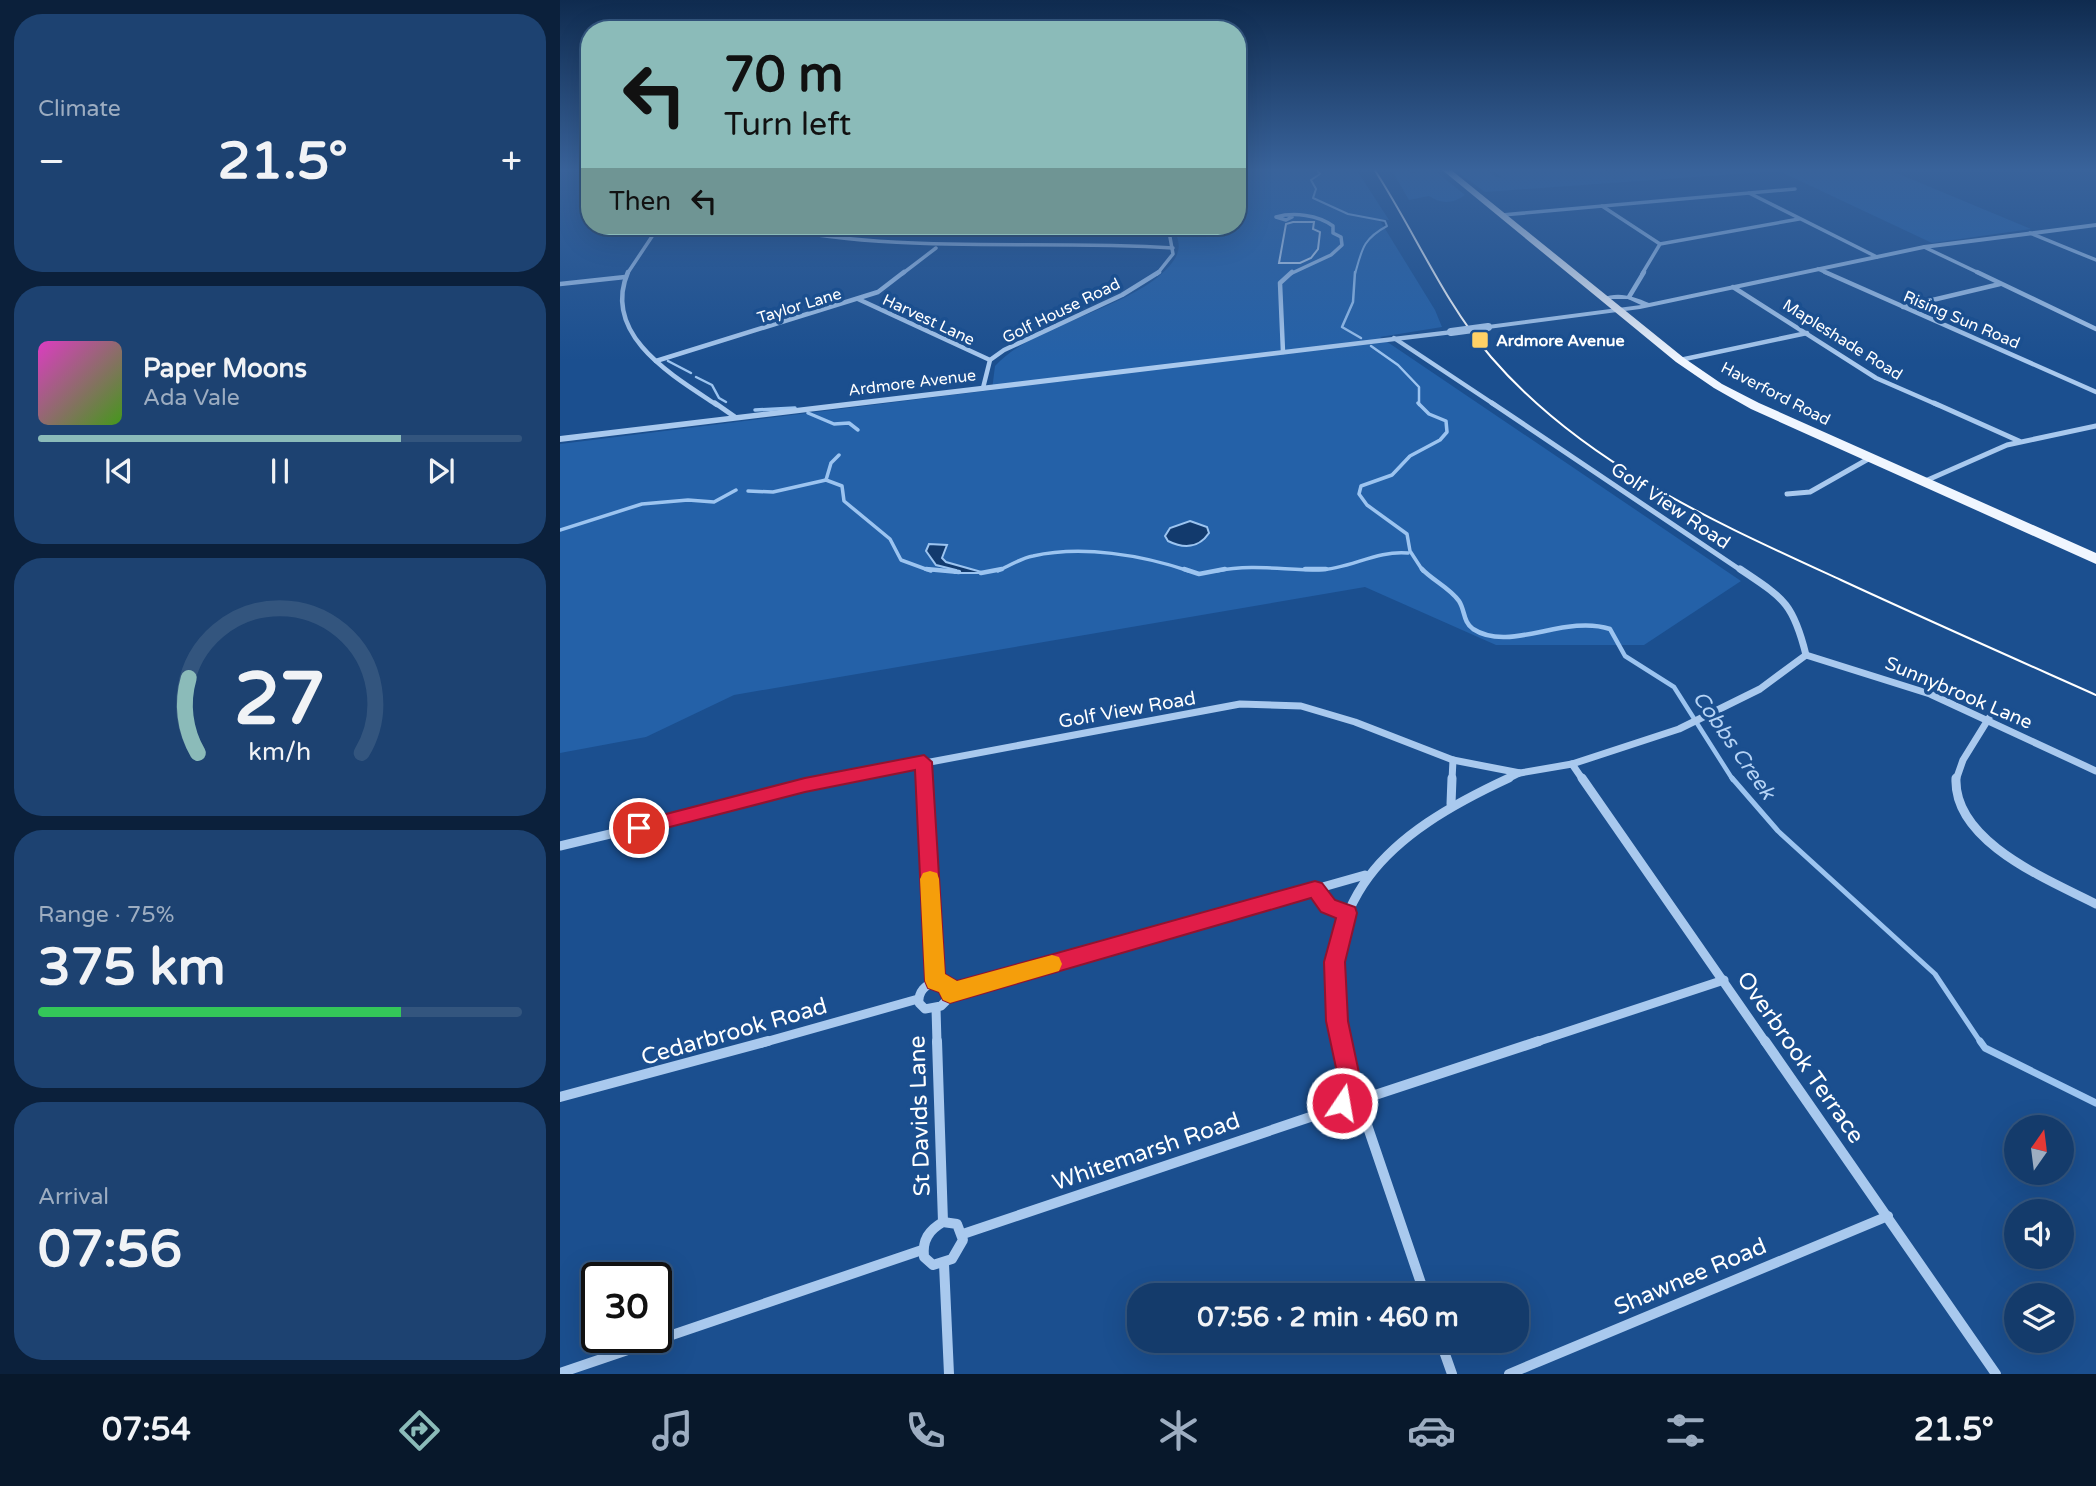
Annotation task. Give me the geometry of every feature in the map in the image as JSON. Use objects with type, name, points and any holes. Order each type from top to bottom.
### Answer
[{"type":"main road","name":"Haverford Road","points":[[1525,233],[1680,360],[1718,386],[1755,406],[2095,558]]},
{"type":"street","points":[[1283,352],[1280,283],[1292,270],[1335,253],[1342,245],[1341,237],[1334,233]]},
{"type":"street","points":[[1643,233],[1660,244],[1720,233]]},
{"type":"street","points":[[1828,233],[1877,257]]},
{"type":"street","name":"Ardmore Avenue","points":[[560,439],[1621,310],[1924,247],[2029,233]]},
{"type":"street","points":[[2030,233],[2096,260]]},
{"type":"street","points":[[653,235],[625,276],[620,294],[622,318],[628,333],[656,361],[735,417]]},
{"type":"street","points":[[808,235],[837,241],[937,248],[1119,244],[1173,248],[1172,235]]},
{"type":"street","points":[[1629,297],[1660,244]]},
{"type":"street","points":[[1924,247],[2096,329]]},
{"type":"street","name":"Taylor Lane","points":[[656,361],[878,292],[937,248]]},
{"type":"street","name":"Golf House Road","points":[[983,388],[990,360],[1014,344],[1150,279],[1172,258],[1173,248]]},
{"type":"street","name":"Rising Sun Road","points":[[1818,269],[2096,392]]},
{"type":"street","points":[[560,284],[625,276]]},
{"type":"street","points":[[1902,307],[2001,284]]},
{"type":"street","name":"Mapleshade Road","points":[[1733,287],[1876,378],[2019,440]]},
{"type":"street","points":[[1606,298],[1629,297],[1647,305]]},
{"type":"street","name":"Harvest Lane","points":[[858,299],[965,351],[990,360]]},
{"type":"street","points":[[2086,324],[2096,323]]},
{"type":"street","points":[[1680,360],[1807,333]]},
{"type":"street","name":"Golf View Road","points":[[560,846],[805,785],[1240,704],[1301,706],[1355,722],[1453,760],[1520,773],[1572,764],[1632,747],[1693,723],[1760,690],[1806,655],[1798,623],[1783,598],[1394,338]]},
{"type":"street","points":[[1923,482],[1967,458],[2019,440],[2096,426]]},
{"type":"street","points":[[1787,494],[1810,492],[1870,458]]},
{"type":"street","name":"Sunnybrook Lane","points":[[1806,655],[1888,678],[1989,718],[2096,771]]},
{"type":"street","points":[[1989,718],[1960,767],[1955,785],[1962,806],[1979,832],[2009,857],[2096,904]]},
{"type":"street","points":[[1451,804],[1453,760]]},
{"type":"street","points":[[924,762],[935,981]]},
{"type":"street","name":"Overbrook Terrace","points":[[1572,764],[1996,1374]]},
{"type":"street","points":[[1351,1087],[1337,1021],[1335,962],[1348,913],[1365,875],[1407,834],[1451,804],[1520,773]]},
{"type":"street","points":[[950,993],[1365,875]]},
{"type":"street","points":[[1315,889],[1328,906],[1348,913]]},
{"type":"street","points":[[1370,1097],[1724,980]]},
{"type":"street","points":[[935,981],[948,985],[950,993],[945,1002],[936,1008],[925,1009],[918,999],[925,986],[935,981]]},
{"type":"street","name":"Cedarbrook Road","points":[[560,1097],[583,1093],[918,999]]},
{"type":"street","name":"St Davids Lane","points":[[936,1008],[943,1222]]},
{"type":"street","points":[[1351,1087],[1360,1087],[1370,1097],[1369,1106],[1363,1113],[1350,1114],[1343,1106],[1343,1094],[1351,1087]]},
{"type":"street","name":"Whitemarsh Road","points":[[963,1234],[1343,1106]]},
{"type":"street","points":[[1363,1113],[1421,1283]]},
{"type":"street","name":"Shawnee Road","points":[[1509,1374],[1888,1216]]},
{"type":"street","points":[[943,1222],[957,1224],[963,1234],[957,1254],[944,1264],[928,1262],[922,1250],[926,1236],[943,1222]]},
{"type":"street","points":[[560,1373],[922,1250]]},
{"type":"street","points":[[944,1264],[949,1374]]},
{"type":"street","points":[[1445,1353],[1452,1374]]},
{"type":"shaded area","points":[[1388,233],[1435,310],[1442,327],[1380,337],[1741,581],[1644,645],[1496,645],[1365,587],[734,695],[646,737],[560,753],[560,444],[992,390],[995,366],[1013,351],[1035,337],[1114,303],[1159,276],[1174,260],[1179,247],[1176,235]]},
{"type":"shaded area","points":[[1911,233],[2002,233],[1932,243]]},
{"type":"shaded area","points":[[1190,521],[1207,527],[1209,533],[1201,542],[1191,546],[1168,541],[1165,536],[1170,528]]},
{"type":"shaded area","points":[[929,544],[947,545],[942,558],[946,562],[985,573],[955,573],[956,570],[936,565],[926,551]]},
{"type":"building","points":[[1284,233],[1320,233],[1318,249],[1311,258],[1300,263],[1279,263]]},
{"type":"waterway","name":"Cobbs Creek","points":[[1355,274],[1368,240],[1376,233]]},
{"type":"waterway","name":"Cobbs Creek","points":[[1355,272],[1353,302],[1342,327],[1361,338]]},
{"type":"waterway","name":"Cobbs Creek","points":[[1371,346],[1398,365],[1419,387],[1419,404]]},
{"type":"waterway","points":[[668,361],[691,373]]},
{"type":"waterway","points":[[696,377],[712,385],[719,398],[726,402]]},
{"type":"waterway","name":"Cobbs Creek","points":[[1419,404],[1429,414],[1446,421],[1447,432],[1440,440],[1410,456],[1392,475],[1361,486],[1359,494],[1367,505],[1407,534],[1410,551],[1423,571]]},
{"type":"waterway","points":[[755,410],[795,408]]},
{"type":"waterway","points":[[808,413],[834,424],[849,423],[858,430]]},
{"type":"waterway","points":[[826,480],[831,463],[839,455]]},
{"type":"waterway","points":[[748,491],[773,492],[826,480]]},
{"type":"waterway","points":[[826,480],[842,486],[844,501],[890,539],[901,560],[931,571]]},
{"type":"waterway","points":[[560,530],[642,504],[688,500],[714,502],[736,490]]},
{"type":"waterway","points":[[1002,569],[1029,557],[1071,551],[1132,556],[1189,571]]},
{"type":"waterway","points":[[1216,571],[1255,568],[1330,569],[1385,554],[1408,553]]},
{"type":"waterway","points":[[926,569],[959,572]]},
{"type":"waterway","points":[[981,573],[1002,569]]},
{"type":"waterway","points":[[998,571],[1002,569]]},
{"type":"waterway","points":[[1184,569],[1199,574],[1225,569]]},
{"type":"waterway","points":[[1305,569],[1326,569]]},
{"type":"waterway","name":"Cobbs Creek","points":[[1422,569],[1455,596],[1470,626],[1488,635],[1520,636],[1574,626],[1610,629],[1625,656],[1674,687],[1733,780]]},
{"type":"waterway","name":"Cobbs Creek","points":[[1732,778],[1778,831],[1935,974],[1981,1043]]},
{"type":"waterway","name":"Cobbs Creek","points":[[1980,1041],[1985,1048],[2096,1103]]},
{"type":"tram line","points":[[1412,233],[1458,313],[1491,357],[1527,395],[1567,429],[1609,459],[1653,487],[1746,536],[2096,695]]},
{"type":"slow traffic","points":[[930,879],[935,981],[948,985],[950,993],[1052,964]]},
{"type":"place","name":"Ardmore Avenue","points":[[1480,340]]},
{"type":"route","points":[[639,828],[805,785],[924,762],[935,981],[948,985],[950,993],[1315,889],[1328,906],[1348,913],[1335,962],[1337,1021],[1351,1087],[1343,1094],[1342,1103]]}]
